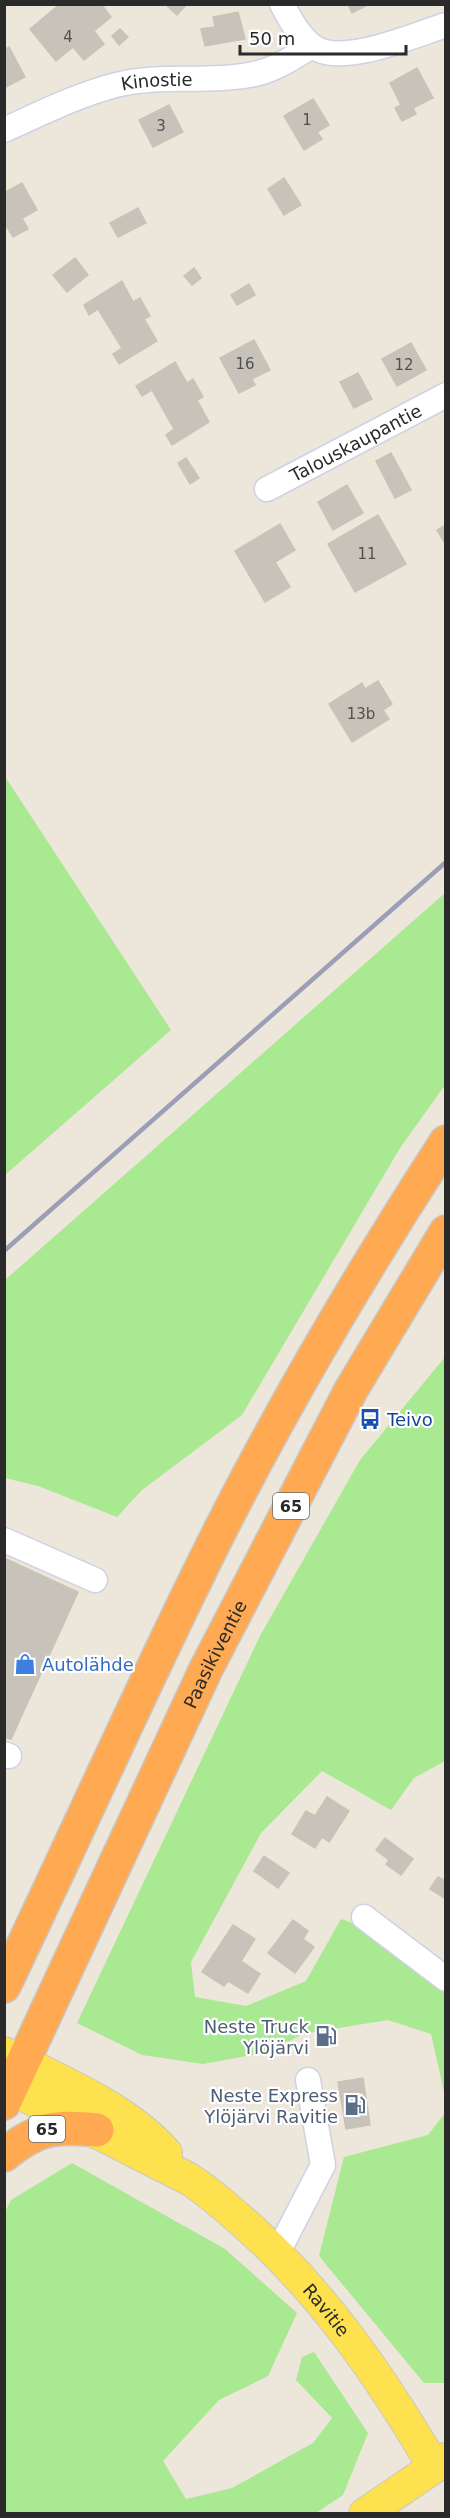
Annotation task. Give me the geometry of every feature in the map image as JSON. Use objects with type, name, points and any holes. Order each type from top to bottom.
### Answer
[{"type":"highway","points":[[4,1986],[194,1582],[332,1325],[446,1142]]},
{"type":"highway","name":"Paasikiventie","points":[[10,2078],[206,1669],[351,1390],[446,1232]]},
{"type":"highway","points":[[4,1936],[66,1819],[91,1801]]},
{"type":"highway","name":"65","points":[[4,2155],[36,2133],[49,2129],[72,2127],[97,2130]]},
{"type":"main road","name":"Ravitie","points":[[10,2078],[154,2163],[189,2179],[214,2197],[278,2252],[310,2287],[343,2329],[440,2463]]},
{"type":"main road","name":"Ravitie","points":[[10,2078],[104,2105],[152,2137],[189,2179]]},
{"type":"main road","points":[[365,2514],[440,2463]]},
{"type":"street","points":[[282,4],[290,20],[312,46],[326,52],[342,54],[373,48],[446,25]]},
{"type":"street","name":"Kinostie","points":[[4,130],[50,109],[116,85],[152,80],[250,75],[282,64],[312,46]]},
{"type":"street","name":"Talouskaupantie","points":[[267,489],[446,395]]},
{"type":"street","points":[[4,1540],[95,1580]]},
{"type":"street","points":[[364,1917],[446,1979]]},
{"type":"street","points":[[278,2252],[323,2166],[308,2080]]},
{"type":"green space","points":[[4,775],[171,1030],[5,1175],[4,1175]]},
{"type":"green space","points":[[445,893],[445,1085],[400,1148],[242,1415],[142,1490],[117,1517],[38,1486],[5,1478],[5,1280]]},
{"type":"green space","points":[[445,1357],[445,1761],[414,1778],[391,1810],[322,1771],[261,1833],[191,1962],[195,1997],[246,2006],[306,1981],[341,1919],[372,1930],[445,1987],[445,2096],[431,2034],[388,2020],[302,2034],[273,2051],[203,2064],[142,2055],[77,2023],[260,1636],[360,1460]]},
{"type":"green space","points":[[445,2113],[445,2383],[424,2383],[319,2256],[344,2157],[428,2135]]},
{"type":"green space","points":[[72,2163],[225,2249],[297,2313],[268,2376],[219,2400],[163,2461],[186,2499],[232,2488],[313,2443],[332,2418],[296,2380],[302,2357],[314,2352],[368,2433],[343,2495],[316,2513],[5,2513],[5,2212],[11,2200]]},
{"type":"building","points":[[60,4],[101,4],[111,17],[94,31],[104,44],[84,60],[73,47],[56,61],[30,29]]},
{"type":"building","points":[[165,4],[187,4],[177,15]]},
{"type":"building","points":[[348,4],[369,4],[352,13]]},
{"type":"building","points":[[238,12],[245,39],[205,46],[201,29],[215,27],[213,17]]},
{"type":"building","points":[[120,29],[128,37],[119,45],[112,36]]},
{"type":"building","points":[[9,47],[25,77],[4,88],[4,50]]},
{"type":"building","points":[[417,68],[433,98],[413,108],[416,114],[402,121],[395,108],[401,105],[390,83]]},
{"type":"building","points":[[313,99],[329,125],[317,132],[322,139],[304,150],[284,116]]},
{"type":"building","points":[[169,105],[183,132],[153,147],[139,120]]},
{"type":"building","points":[[284,178],[301,205],[284,215],[268,189]]},
{"type":"building","points":[[22,183],[37,210],[22,218],[28,229],[13,237],[4,222],[4,193]]},
{"type":"building","points":[[138,208],[146,223],[118,237],[110,223]]},
{"type":"building","points":[[75,258],[88,275],[67,292],[53,275]]},
{"type":"building","points":[[194,268],[201,278],[192,285],[184,276]]},
{"type":"building","points":[[122,281],[133,302],[140,298],[150,316],[144,319],[157,341],[119,364],[113,354],[122,348],[98,309],[89,315],[84,305]]},
{"type":"building","points":[[249,284],[255,295],[237,305],[231,295]]},
{"type":"building","points":[[254,340],[270,370],[252,379],[255,385],[239,393],[220,358]]},
{"type":"building","points":[[411,343],[426,370],[397,386],[382,359]]},
{"type":"building","points":[[175,362],[187,383],[193,379],[203,397],[197,400],[209,422],[172,445],[166,435],[174,429],[152,390],[142,396],[136,386]]},
{"type":"building","points":[[358,373],[372,399],[354,408],[340,382]]},
{"type":"building","points":[[391,453],[411,490],[395,498],[376,461]]},
{"type":"building","points":[[186,458],[199,478],[190,484],[178,463]]},
{"type":"building","points":[[347,485],[363,513],[333,530],[318,502]]},
{"type":"building","points":[[378,515],[406,564],[355,592],[328,544]]},
{"type":"building","points":[[280,524],[295,550],[275,562],[290,587],[265,602],[235,551]]},
{"type":"building","points":[[446,525],[446,545],[437,530]]},
{"type":"building","points":[[378,681],[392,704],[383,710],[389,719],[352,742],[329,704],[362,683],[365,689]]},
{"type":"building","name":"Autolähde","points":[[4,1558],[78,1592],[11,1739],[4,1737]]},
{"type":"building","points":[[327,1797],[349,1811],[329,1842],[322,1837],[315,1848],[292,1834],[306,1811],[315,1816]]},
{"type":"building","points":[[385,1838],[413,1859],[401,1875],[386,1864],[389,1860],[376,1850]]},
{"type":"building","points":[[264,1856],[289,1873],[278,1888],[254,1871]]},
{"type":"building","points":[[438,1877],[446,1881],[446,1899],[430,1889]]},
{"type":"building","points":[[293,1920],[308,1931],[303,1939],[314,1947],[295,1973],[268,1953]]},
{"type":"building","points":[[233,1925],[255,1939],[241,1961],[260,1974],[248,1993],[228,1981],[224,1986],[202,1972]]},
{"type":"building","points":[[363,2078],[370,2125],[346,2129],[338,2082]]},
{"type":"railway","points":[[4,1251],[446,862]]},
{"type":"place","name":"Teivo","points":[[370,1419]]},
{"type":"place","name":"Autolähde","points":[[25,1664]]},
{"type":"place","name":"Neste Truck Ylöjärvi","points":[[326,2036]]},
{"type":"place","name":"Neste Express Ylöjärvi Ravitie","points":[[355,2105]]}]
